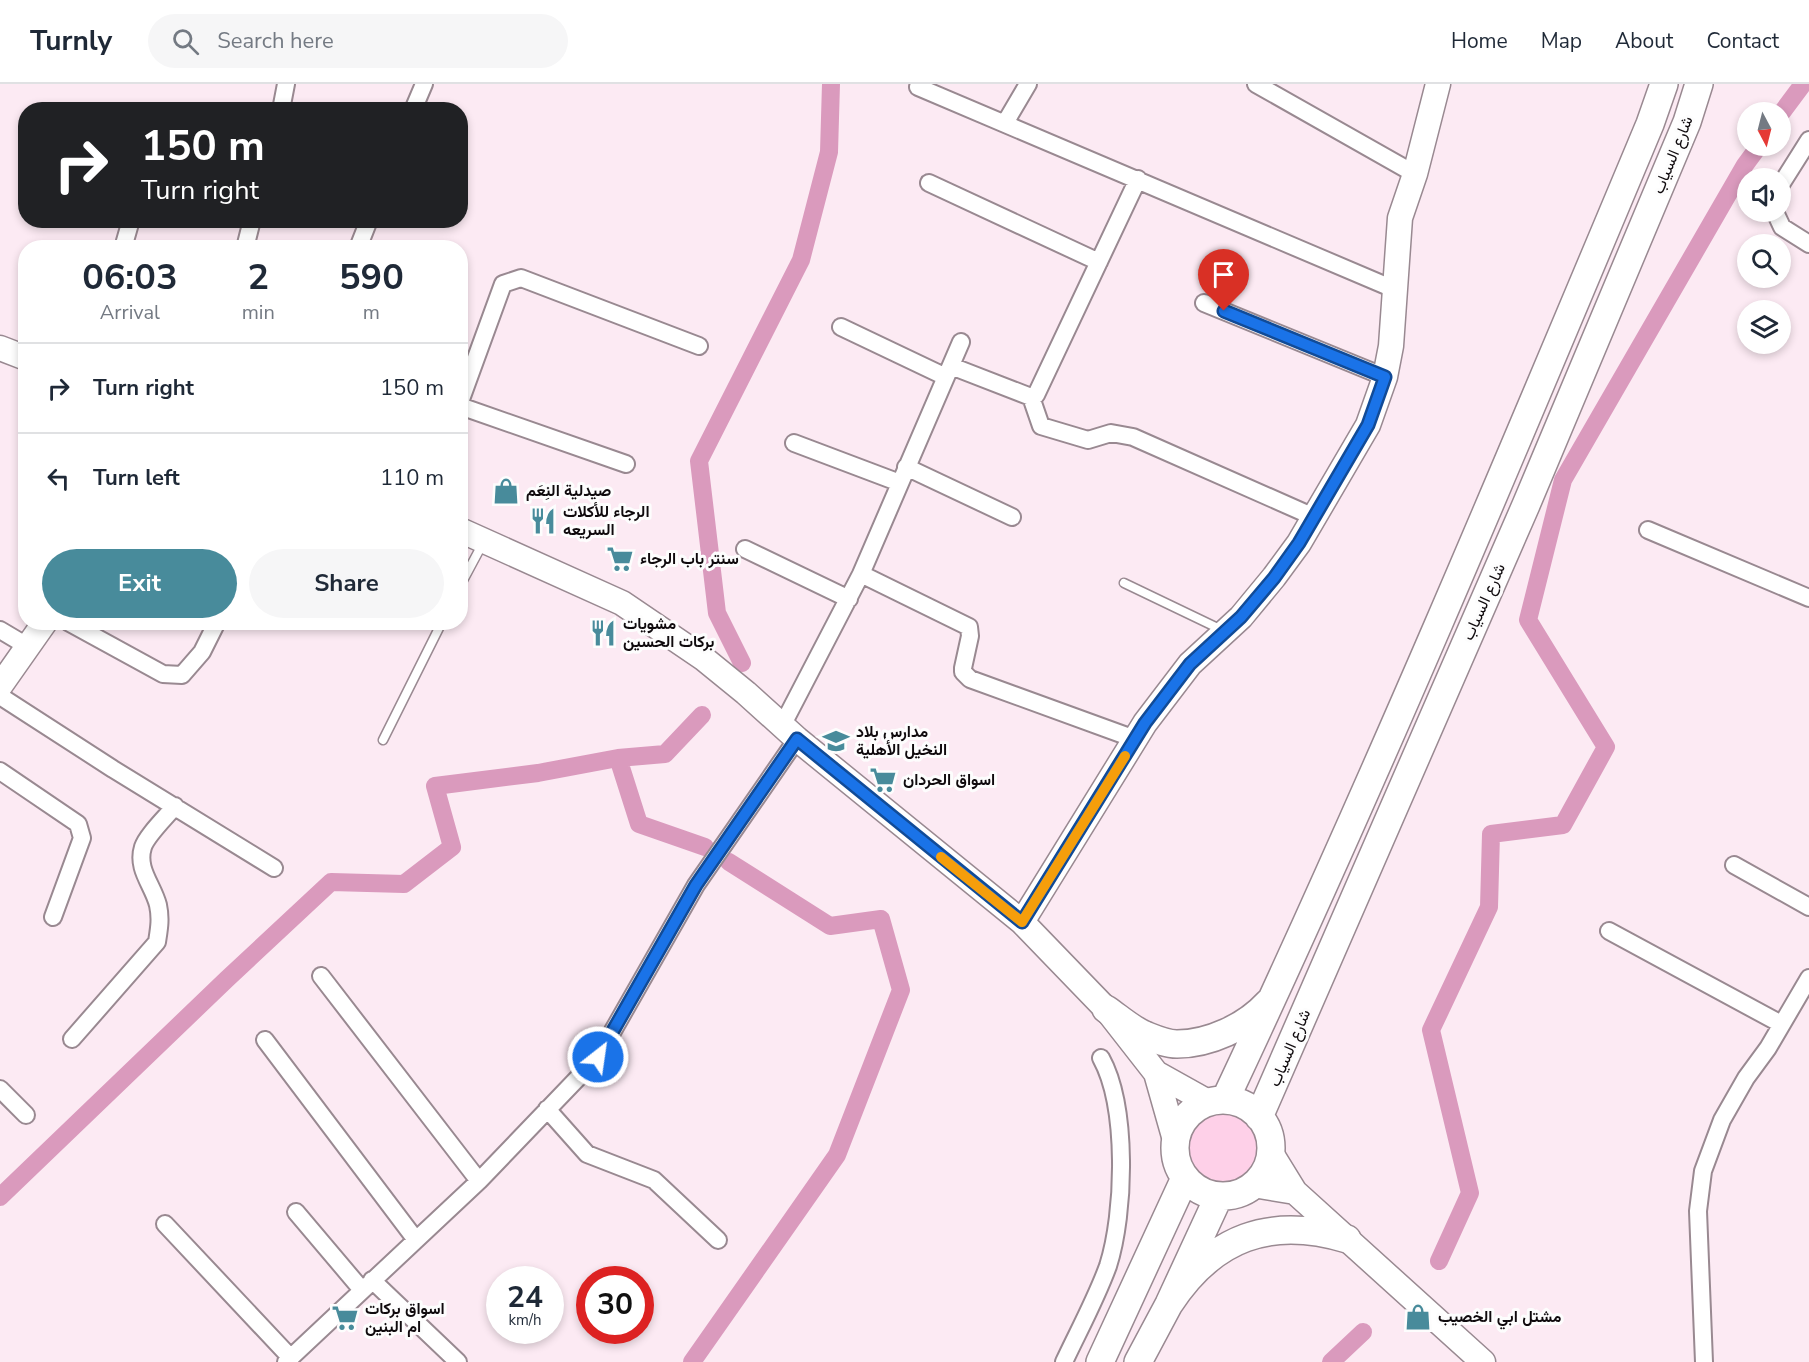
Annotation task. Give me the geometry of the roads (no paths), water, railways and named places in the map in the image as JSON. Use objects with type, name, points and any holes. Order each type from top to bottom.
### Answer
[{"type":"main road","points":[[1022,922],[1135,739],[1190,664],[1241,617],[1274,578],[1314,517],[1368,425],[1385,377],[1391,346],[1400,218],[1415,174],[1438,84]]},
{"type":"main road","name":"شارع السياب","points":[[1217,1101],[1274,998],[1445,610],[1645,135],[1664,84]]},
{"type":"main road","name":"شارع السياب","points":[[1259,1117],[1526,505],[1682,133],[1699,84]]},
{"type":"main road","points":[[0,348],[18,355]]},
{"type":"main road","points":[[468,533],[622,603],[703,658],[790,733],[1022,922],[1106,1010],[1156,1073],[1175,1140],[1178,1167],[1185,1178],[1206,1193],[1220,1196],[1231,1195],[1253,1185],[1262,1176],[1271,1153],[1270,1140],[1259,1117],[1244,1105],[1217,1101],[1156,1073]]},
{"type":"main road","points":[[0,686],[39,630]]},
{"type":"main road","points":[[1106,1010],[1142,1034],[1175,1044],[1210,1038],[1231,1030],[1262,1010],[1274,998]]},
{"type":"main road","points":[[1175,1140],[1179,1127],[1187,1117],[1197,1108],[1217,1101]]},
{"type":"main road","points":[[1271,1153],[1295,1192],[1483,1362]]},
{"type":"main road","points":[[1100,1362],[1185,1178]]},
{"type":"main road","points":[[1253,1185],[1295,1192]]},
{"type":"main road","points":[[1138,1362],[1169,1304],[1220,1196]]},
{"type":"main road","points":[[1169,1304],[1183,1282],[1201,1264],[1222,1249],[1245,1238],[1270,1231],[1296,1229],[1322,1232],[1347,1239]]},
{"type":"street","points":[[283,102],[286,84]]},
{"type":"street","points":[[416,102],[423,84]]},
{"type":"street","points":[[1005,123],[1028,84]]},
{"type":"street","points":[[1256,84],[1415,174]]},
{"type":"street","points":[[918,87],[1396,290]]},
{"type":"street","points":[[1791,169],[1809,140]]},
{"type":"street","points":[[841,327],[949,371],[1030,397],[1036,395],[1138,179]]},
{"type":"street","points":[[929,183],[1099,262]]},
{"type":"street","points":[[1780,222],[1782,227],[1809,244]]},
{"type":"street","points":[[468,382],[503,284],[521,278],[699,346]]},
{"type":"street","points":[[1204,303],[1385,377]]},
{"type":"street","points":[[165,1224],[288,1360],[479,1181],[598,1057],[696,885],[790,733],[961,342]]},
{"type":"street","points":[[1030,397],[1041,426],[1088,440],[1111,433],[1133,437],[1314,517]]},
{"type":"street","points":[[468,407],[626,464]]},
{"type":"street","points":[[794,443],[903,475],[1012,517]]},
{"type":"street","points":[[1648,530],[1809,598]]},
{"type":"street","points":[[745,549],[849,599]]},
{"type":"street","points":[[861,574],[969,627],[970,636],[963,672],[970,679],[1135,739]]},
{"type":"street","points":[[0,630],[27,646]]},
{"type":"street","points":[[83,630],[163,674],[182,675],[202,652],[213,630]]},
{"type":"street","points":[[0,696],[274,868]]},
{"type":"street","points":[[0,771],[78,824],[82,838],[53,917]]},
{"type":"street","points":[[72,1039],[157,942],[161,921],[157,902],[142,870],[143,845],[175,806]]},
{"type":"street","points":[[1734,865],[1809,907]]},
{"type":"street","points":[[1609,931],[1781,1024]]},
{"type":"street","points":[[321,976],[479,1181]]},
{"type":"street","points":[[1704,1362],[1698,1211],[1700,1183],[1722,1120],[1809,978]]},
{"type":"street","points":[[264,1040],[416,1240]]},
{"type":"street","points":[[1064,1362],[1096,1298],[1109,1263],[1115,1230],[1122,1148],[1115,1100],[1101,1058]]},
{"type":"street","points":[[0,1089],[26,1115]]},
{"type":"street","points":[[547,1110],[587,1154],[654,1180],[718,1240]]},
{"type":"street","points":[[296,1212],[367,1285],[458,1362]]},
{"type":"lane","points":[[468,571],[484,540]]},
{"type":"lane","points":[[1124,583],[1225,632]]},
{"type":"lane","points":[[383,740],[438,630]]},
{"type":"waterway","points":[[742,663],[717,613],[699,461],[801,260],[829,152],[831,84]]},
{"type":"waterway","points":[[1790,102],[1803,84]]},
{"type":"waterway","points":[[1439,1261],[1470,1193],[1431,1030],[1489,907],[1491,834],[1563,825],[1606,747],[1528,620],[1563,480],[1752,156]]},
{"type":"waterway","points":[[0,1197],[331,882],[404,884],[452,847],[435,786],[538,773],[618,758],[665,754],[702,715]]},
{"type":"waterway","points":[[618,758],[639,824],[705,847]]},
{"type":"waterway","points":[[692,1362],[837,1155],[901,990],[881,919],[830,926],[729,862]]},
{"type":"waterway","points":[[1331,1362],[1363,1332]]},
{"type":"place","name":"صيدلية النِعَم","points":[[506,491]]},
{"type":"place","name":"الرجاء للأكلات السريعه","points":[[543,521]]},
{"type":"place","name":"سنتر باب الرجاء","points":[[620,559]]},
{"type":"place","name":"مشويات بركات الحسين","points":[[603,633]]},
{"type":"place","name":"مدارس بلاد النخيل الأهلية","points":[[836,741]]},
{"type":"place","name":"اسواق الحردان","points":[[883,780]]},
{"type":"place","name":"مشتل ابي الخصيب","points":[[1418,1317]]},
{"type":"place","name":"اسواق بركات ام البنين","points":[[345,1318]]}]
